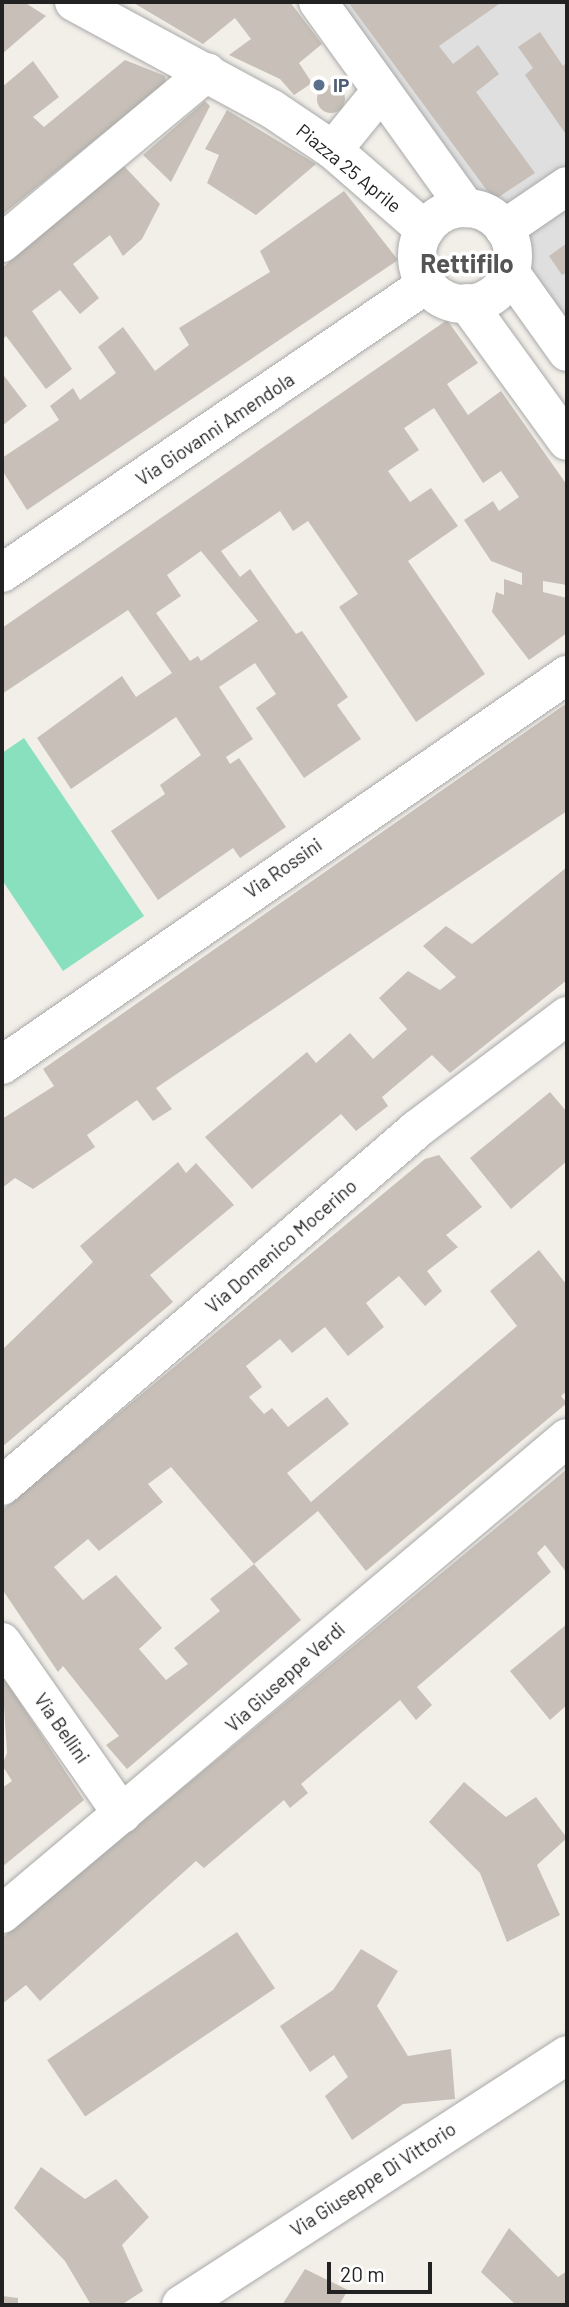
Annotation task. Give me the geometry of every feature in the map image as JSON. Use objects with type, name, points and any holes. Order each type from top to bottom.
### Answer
[{"type":"street","name":"Piazza 25 Aprile","points":[[74,2],[272,109],[333,150],[425,230]]},
{"type":"street","points":[[318,2],[466,208],[505,229]]},
{"type":"street","points":[[2,243],[207,72]]},
{"type":"street","points":[[333,150],[381,91]]},
{"type":"street","points":[[505,229],[567,186]]},
{"type":"street","points":[[466,208],[436,218],[425,230],[417,261],[427,284],[445,300],[467,303],[492,296],[510,272]]},
{"type":"street","points":[[505,229],[510,272],[567,352]]},
{"type":"street","name":"Via Giovanni Amendola","points":[[2,573],[427,284]]},
{"type":"street","points":[[467,303],[567,440]]},
{"type":"street","name":"Via Rossini","points":[[2,1065],[567,675]]},
{"type":"street","name":"Via Domenico Mocerino","points":[[2,1486],[417,1129],[567,1016]]},
{"type":"street","name":"Via Giuseppe Verdi","points":[[2,1914],[567,1438]]},
{"type":"street","name":"Via Bellini","points":[[2,1643],[122,1814]]},
{"type":"street","name":"Via Giuseppe Di Vittorio","points":[[181,2305],[567,2055]]},
{"type":"shaded area","points":[[319,2],[567,2],[567,345],[489,241],[450,210]]},
{"type":"green space","points":[[24,738],[144,916],[63,971],[2,880],[2,753]]},
{"type":"building","points":[[2,2],[24,2],[46,16],[2,54]]},
{"type":"building","points":[[132,2],[290,2],[322,44],[299,63],[312,83],[294,95],[280,79],[229,55],[251,39],[235,18],[203,44]]},
{"type":"building","points":[[348,2],[502,2],[439,46],[453,64],[478,45],[499,74],[476,92],[535,173],[494,200]]},
{"type":"building","points":[[540,32],[563,66],[567,62],[567,136],[525,75],[533,68],[518,47]]},
{"type":"building","points":[[125,60],[165,76],[166,83],[2,215],[2,87],[33,61],[59,97],[33,117],[44,127]]},
{"type":"building","points":[[331,85],[341,89],[345,99],[341,109],[331,113],[321,109],[317,99],[321,89]]},
{"type":"building","points":[[205,101],[210,106],[171,182],[143,155]]},
{"type":"building","points":[[227,110],[316,164],[256,215],[207,183],[219,155],[205,149]]},
{"type":"building","points":[[123,165],[160,204],[142,239],[123,256],[110,235],[73,264],[99,298],[80,314],[60,290],[32,311],[72,369],[46,389],[6,336],[2,340],[2,268]]},
{"type":"building","points":[[344,191],[398,260],[27,510],[2,470],[2,458],[59,420],[50,406],[73,388],[80,400],[116,373],[98,347],[123,327],[155,371],[189,345],[179,328],[270,272],[260,251]]},
{"type":"building","points":[[567,243],[567,272],[562,275],[549,256]]},
{"type":"building","points":[[447,320],[478,363],[447,384],[468,415],[501,391],[567,485],[567,585],[543,581],[543,592],[567,598],[567,633],[529,660],[492,612],[496,592],[504,595],[504,579],[522,585],[522,573],[491,561],[464,520],[493,501],[499,511],[519,497],[501,471],[483,483],[434,408],[404,428],[419,450],[388,471],[410,502],[431,488],[458,526],[408,561],[485,674],[416,722],[339,607],[358,594],[308,521],[293,531],[280,511],[221,551],[240,577],[250,569],[296,634],[302,631],[348,697],[337,705],[361,739],[304,778],[256,708],[276,694],[255,663],[219,687],[253,739],[226,757],[230,764],[239,758],[286,827],[240,858],[233,848],[158,900],[111,831],[165,794],[160,785],[201,755],[176,717],[71,789],[37,738],[122,676],[136,697],[172,673],[128,610],[2,694],[2,628]],"holes":[[[201,551],[258,621],[201,661],[198,656],[190,661],[156,613],[181,596],[167,575]]]},
{"type":"building","points":[[2,373],[27,406],[2,426]]},
{"type":"building","points":[[567,703],[567,811],[156,1088],[172,1109],[153,1121],[137,1100],[87,1135],[95,1147],[33,1189],[15,1178],[2,1188],[2,1119],[54,1086],[43,1069]]},
{"type":"building","points":[[567,867],[567,980],[450,1073],[432,1055],[382,1097],[388,1106],[356,1131],[341,1114],[252,1189],[205,1137],[307,1052],[316,1063],[350,1033],[373,1059],[407,1029],[379,998],[408,971],[440,990],[456,977],[423,946],[446,926],[472,944]]},
{"type":"building","points":[[550,1092],[567,1112],[567,1161],[511,1209],[470,1158]]},
{"type":"building","points":[[439,1155],[482,1207],[446,1235],[458,1247],[427,1271],[442,1291],[425,1306],[399,1276],[366,1303],[384,1327],[348,1356],[325,1327],[292,1353],[280,1339],[246,1366],[262,1387],[249,1397],[264,1414],[272,1408],[288,1427],[327,1397],[349,1424],[287,1473],[311,1502],[517,1326],[490,1291],[539,1250],[567,1285],[567,1391],[561,1396],[567,1403],[366,1571],[318,1511],[254,1564],[301,1620],[127,1769],[106,1745],[119,1736],[63,1666],[58,1672],[2,1589],[2,1510],[425,1159]],"holes":[[[171,1467],[254,1564],[210,1599],[220,1611],[174,1648],[188,1664],[166,1680],[139,1649],[162,1628],[116,1575],[83,1600],[54,1567],[88,1539],[99,1551],[163,1502],[148,1484]]]},
{"type":"building","points":[[178,1162],[186,1173],[196,1163],[234,1205],[150,1275],[173,1302],[2,1447],[2,1350],[93,1262],[80,1246]]},
{"type":"building","points":[[567,1469],[567,1573],[545,1545],[537,1553],[551,1572],[417,1687],[432,1705],[416,1720],[400,1700],[301,1784],[308,1793],[290,1808],[284,1800],[204,1868],[196,1861],[40,2001],[26,1985],[2,2004],[2,1938]]},
{"type":"building","points":[[567,1624],[567,1705],[550,1720],[510,1671]]},
{"type":"building","points":[[2,1675],[84,1800],[2,1867],[2,1788],[12,1781],[2,1765],[7,1753]]},
{"type":"building","points":[[464,1782],[506,1817],[536,1797],[567,1838],[537,1865],[560,1915],[507,1942],[480,1873],[429,1822]]},
{"type":"building","points":[[237,1932],[275,1988],[85,2116],[47,2060]]},
{"type":"building","points":[[361,1949],[398,1971],[377,2006],[408,2056],[451,2049],[455,2099],[403,2104],[352,2140],[325,2096],[348,2077],[334,2055],[310,2072],[280,2026],[333,1990]]},
{"type":"building","points":[[41,2167],[85,2199],[116,2179],[149,2217],[122,2245],[143,2291],[121,2305],[91,2305],[65,2261],[14,2208]]},
{"type":"building","points":[[509,2228],[558,2277],[567,2271],[567,2305],[516,2305],[481,2272]]},
{"type":"building","points":[[305,2269],[348,2290],[339,2305],[282,2305]]},
{"type":"building","points":[[2,2296],[18,2298],[18,2305],[2,2305]]},
{"type":"place","name":"IP","points":[[319,85]]},
{"type":"district","name":"Rettifilo","points":[[467,263]]}]
